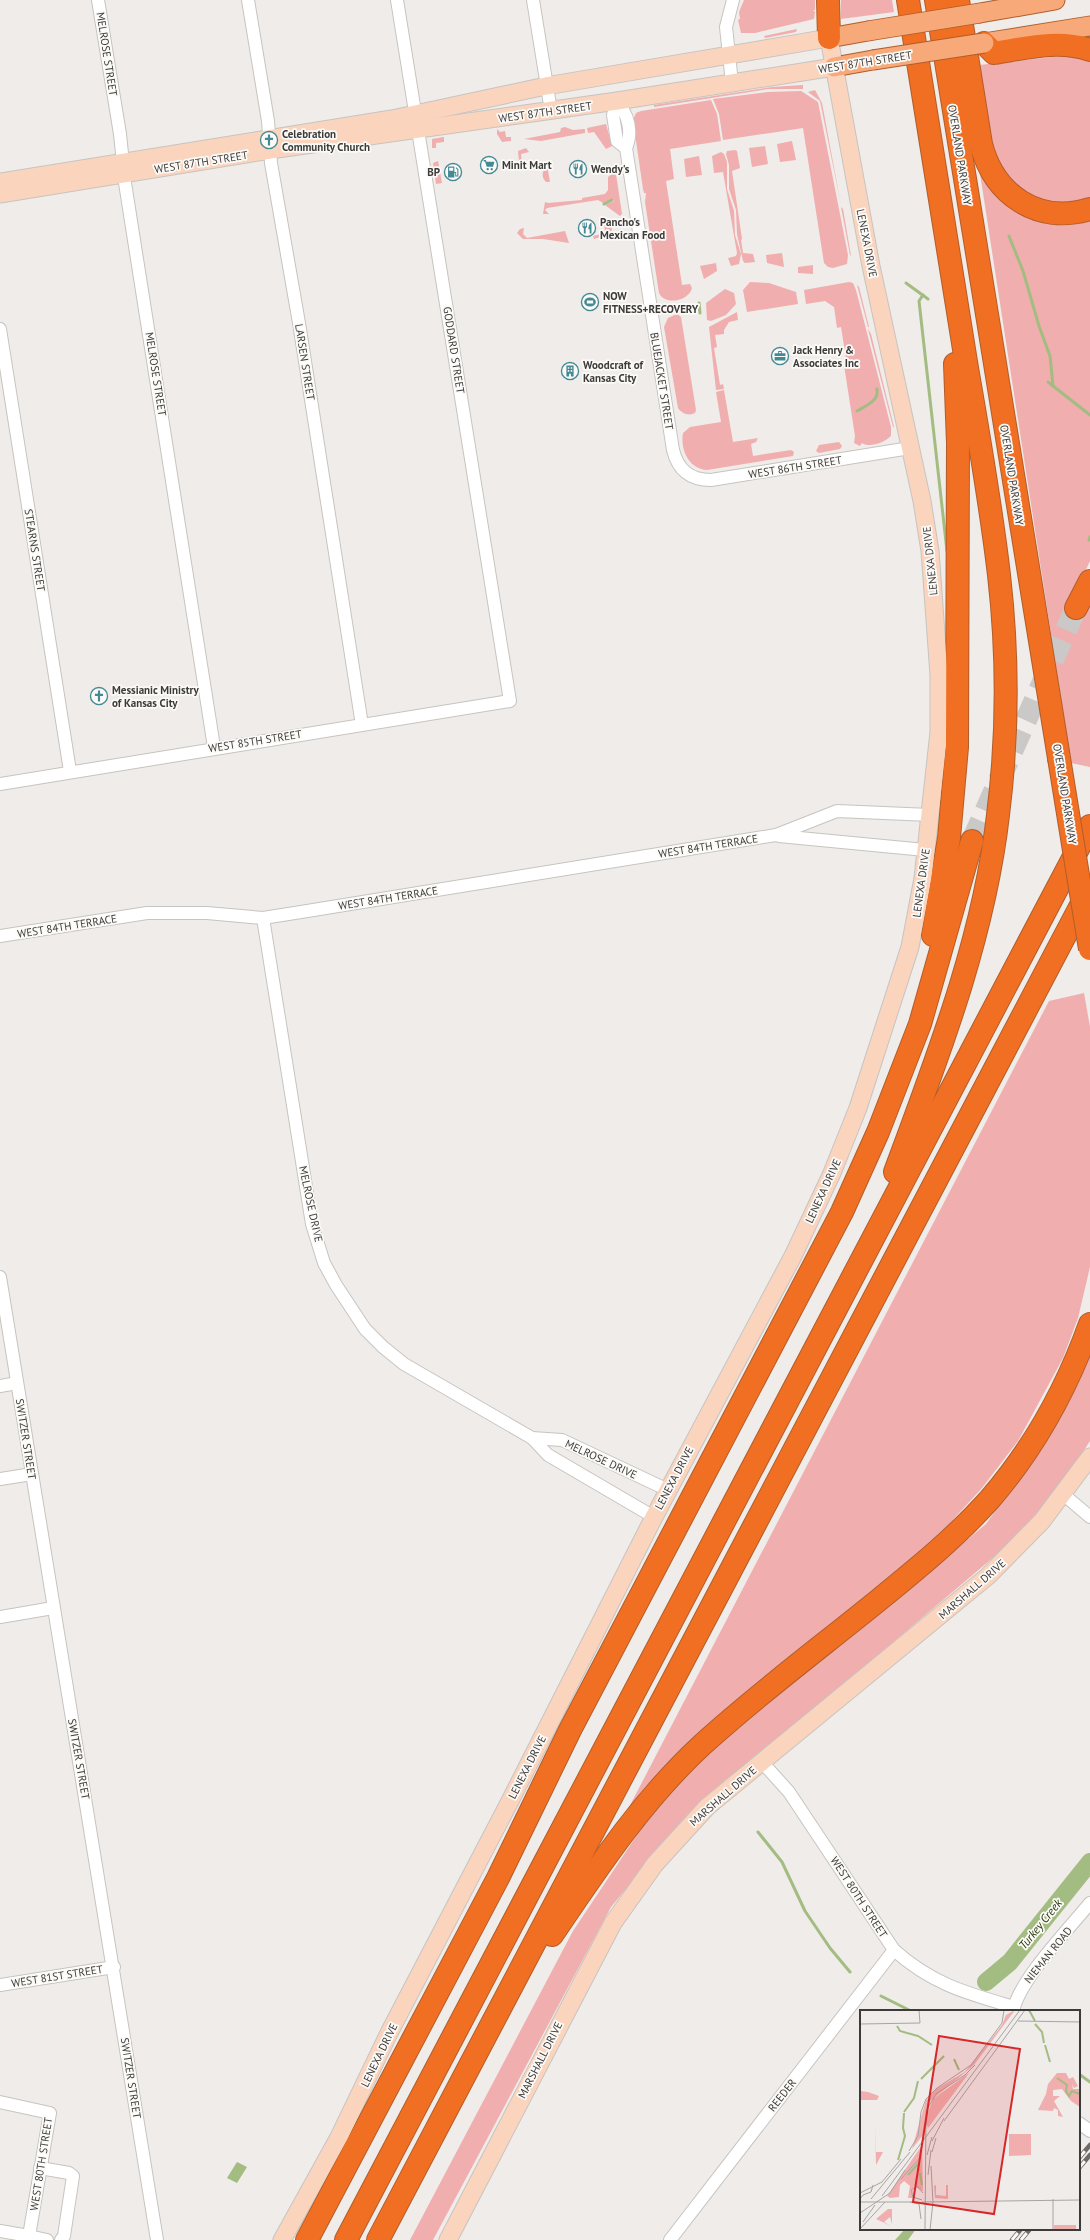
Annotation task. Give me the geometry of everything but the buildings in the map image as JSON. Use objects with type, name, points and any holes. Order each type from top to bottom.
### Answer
[{"type":"highway","points":[[828,0],[829,38]]},
{"type":"highway","points":[[867,1250],[943,1042],[965,972],[987,880],[998,817],[1006,725],[1000,577],[908,0]]},
{"type":"highway","name":"OVERLAND PARKWAY","points":[[936,0],[1090,949]]},
{"type":"highway","points":[[958,0],[981,144],[985,160],[991,172],[1008,192],[1029,206],[1052,213],[1066,214],[1090,209]]},
{"type":"highway","points":[[984,42],[994,53],[1060,44],[1075,45],[1090,50]]},
{"type":"highway","points":[[878,1132],[912,1022],[926,966],[944,875],[955,783],[958,696],[958,443],[950,264]]},
{"type":"highway","points":[[1076,608],[1090,581]]},
{"type":"highway","points":[[346,2240],[1090,826]]},
{"type":"highway","points":[[306,2240],[498,1878],[570,1730],[842,1212],[878,1132],[920,1024],[972,841]]},
{"type":"highway","points":[[378,2240],[1090,888]]},
{"type":"highway","points":[[489,2029],[603,1860],[641,1810],[671,1775],[732,1718],[926,1560],[989,1499],[1014,1468],[1051,1412],[1080,1352],[1090,1324]]},
{"type":"main road","name":"WEST 87TH STREET","points":[[829,38],[1055,0]]},
{"type":"main road","name":"WEST 87TH STREET","points":[[834,67],[1090,26]]},
{"type":"street","name":"MELROSE STREET","points":[[98,0],[214,748]]},
{"type":"street","name":"LARSEN STREET","points":[[248,0],[362,725]]},
{"type":"street","name":"GODDARD STREET","points":[[398,0],[510,701]]},
{"type":"street","points":[[533,0],[550,111]]},
{"type":"street","points":[[732,83],[726,27],[733,0]]},
{"type":"street","name":"WEST 87TH STREET","points":[[270,144],[374,136],[546,86],[829,38]]},
{"type":"street","name":"LENEXA DRIVE","points":[[282,2240],[339,2137],[389,2033],[510,1801],[654,1517],[793,1256],[832,1174],[858,1108],[910,947],[923,878],[939,732],[939,675],[930,551],[910,448],[871,266],[829,38]]},
{"type":"street","points":[[617,101],[618,93],[622,84],[690,72],[705,59]]},
{"type":"street","name":"WEST 87TH STREET","points":[[0,194],[124,168],[270,144],[392,119],[418,122],[550,111],[834,67]]},
{"type":"street","name":"BLUEJACKET STREET","points":[[617,101],[627,113],[630,138],[626,148],[671,437],[676,459],[682,470]]},
{"type":"street","name":"WEST 87TH STREET","points":[[0,182],[124,168]]},
{"type":"street","name":"STEARNS STREET","points":[[0,329],[70,771]]},
{"type":"street","name":"WEST 86TH STREET","points":[[682,470],[687,475],[701,480],[711,480],[910,448]]},
{"type":"street","name":"WEST 85TH STREET","points":[[0,784],[70,771],[510,701]]},
{"type":"street","name":"WEST 84TH TERRACE","points":[[0,936],[147,913],[200,912],[263,918],[776,835],[837,811],[930,815]]},
{"type":"street","name":"WEST 84TH TERRACE","points":[[776,835],[925,850]]},
{"type":"street","name":"MELROSE DRIVE","points":[[263,918],[312,1224],[324,1263],[350,1308],[365,1329],[404,1364],[532,1438],[548,1455],[654,1517]]},
{"type":"street","name":"SWITZER STREET","points":[[0,1278],[2,1304],[32,1474],[53,1608],[114,1967],[157,2240]]},
{"type":"street","points":[[0,1386],[16,1383]]},
{"type":"street","name":"MELROSE DRIVE","points":[[532,1438],[562,1440],[668,1490]]},
{"type":"street","name":"MARSHALL DRIVE","points":[[448,2240],[578,1986],[631,1894],[654,1864],[707,1806],[988,1576],[1018,1548],[1064,1494],[1090,1457]]},
{"type":"street","points":[[0,1479],[32,1474]]},
{"type":"street","points":[[1064,1494],[1090,1517]]},
{"type":"street","points":[[0,1617],[53,1608]]},
{"type":"street","name":"WEST 80TH STREET","points":[[762,1762],[789,1792],[894,1950],[912,1967],[936,1981],[1013,2009]]},
{"type":"street","name":"NIEMAN ROAD","points":[[1013,2009],[1025,1982],[1090,1903]]},
{"type":"street","name":"REEDER","points":[[670,2240],[894,1950]]},
{"type":"street","name":"WEST 81ST STREET","points":[[0,1985],[114,1967]]},
{"type":"street","name":"WEST 80TH STREET","points":[[0,2102],[50,2112],[29,2236]]},
{"type":"street","points":[[1080,2124],[1090,2131]]},
{"type":"street","points":[[40,2168],[69,2173],[73,2176],[65,2228],[61,2240]]},
{"type":"street","points":[[0,2231],[47,2240]]},
{"type":"shaded area","points":[[744,0],[815,0],[815,10],[813,10],[815,12],[814,19],[755,33],[741,33],[738,20],[740,19],[739,12]]},
{"type":"shaded area","points":[[841,0],[892,0],[894,12],[841,19]]},
{"type":"shaded area","points":[[797,29],[796,32],[765,38],[764,36]]},
{"type":"shaded area","points":[[1071,55],[1090,61],[1090,200],[1052,204],[1018,191],[992,154],[979,65]]},
{"type":"shaded area","points":[[803,85],[803,89],[768,89],[654,107],[654,105],[772,87]]},
{"type":"shaded area","points":[[815,90],[822,103],[841,205],[820,101],[808,92]]},
{"type":"shaded area","points":[[801,91],[818,102],[848,255],[847,264],[833,268],[828,267],[824,263],[803,128],[723,140],[719,114],[713,99],[768,92]]},
{"type":"shaded area","points":[[711,100],[717,114],[721,141],[670,149],[674,179],[666,181],[682,285],[690,284],[692,288],[690,292],[682,299],[671,301],[666,300],[659,293],[645,202],[646,193],[644,193],[643,189],[633,120],[636,113],[641,111]]},
{"type":"shaded area","points":[[606,124],[612,146],[606,149],[594,132],[588,133],[587,128]]},
{"type":"shaded area","points":[[565,127],[573,130],[585,129],[585,133],[541,141],[524,139],[560,132],[561,128]]},
{"type":"shaded area","points":[[497,129],[500,132],[505,131],[506,137],[511,137],[511,141],[502,142],[497,134]]},
{"type":"shaded area","points":[[444,137],[444,142],[436,143],[436,148],[432,148],[432,139]]},
{"type":"shaded area","points":[[792,141],[796,160],[780,162],[777,144]]},
{"type":"shaded area","points":[[765,146],[768,164],[752,167],[749,148]]},
{"type":"shaded area","points":[[526,148],[529,152],[521,154],[522,164],[519,161],[518,151]]},
{"type":"shaded area","points":[[727,151],[737,151],[740,168],[732,171],[743,253],[753,254],[755,262],[745,263],[743,261],[737,234],[736,210],[729,189],[729,165],[726,154]]},
{"type":"shaded area","points":[[721,152],[724,154],[727,162],[727,189],[734,211],[735,235],[741,254],[739,264],[731,266],[728,258],[736,256],[737,253],[723,172],[714,173],[712,156]]},
{"type":"shaded area","points":[[699,156],[702,175],[686,177],[684,159]]},
{"type":"shaded area","points":[[438,161],[442,183],[436,184],[433,163]]},
{"type":"shaded area","points":[[547,165],[550,182],[546,182],[543,178],[543,171]]},
{"type":"shaded area","points":[[979,167],[1000,193],[1090,215],[1090,561],[1068,607],[1090,599],[1090,767],[1071,763]]},
{"type":"shaded area","points":[[612,174],[616,174],[622,214],[620,216],[605,205],[614,201],[613,199],[603,203],[598,200],[547,208],[545,210],[549,214],[543,214],[545,202],[582,200],[582,198],[605,194],[608,190],[608,177]]},
{"type":"shaded area","points":[[841,207],[843,209],[851,256],[850,255]]},
{"type":"shaded area","points":[[604,217],[611,221],[612,230],[604,236],[594,239],[593,236],[605,233]]},
{"type":"shaded area","points":[[524,228],[523,234],[527,238],[565,231],[569,243],[543,239],[523,239],[517,233],[520,229]]},
{"type":"shaded area","points":[[782,253],[784,267],[767,263],[766,255]]},
{"type":"shaded area","points":[[716,263],[717,271],[704,279],[700,266]]},
{"type":"shaded area","points":[[813,265],[813,274],[798,273],[798,267]]},
{"type":"shaded area","points":[[750,282],[769,283],[796,292],[798,304],[747,312],[743,290]]},
{"type":"shaded area","points":[[849,282],[853,283],[856,290],[891,427],[891,436],[888,439],[881,443],[872,445],[862,443],[860,446],[854,443],[855,436],[844,365],[847,364],[841,327],[837,328],[834,307],[825,301],[806,304],[804,290]]},
{"type":"shaded area","points":[[857,285],[859,287],[869,327],[868,327]]},
{"type":"shaded area","points":[[725,289],[734,293],[736,304],[726,315],[711,321],[707,320],[706,303]]},
{"type":"shaded area","points":[[737,312],[738,320],[729,322],[724,330],[724,334],[715,335],[717,347],[714,348],[720,385],[723,384],[724,389],[716,390],[709,327]]},
{"type":"shaded area","points":[[677,314],[681,317],[696,410],[695,413],[690,414],[684,413],[678,408],[664,327],[668,318]]},
{"type":"shaded area","points":[[868,329],[871,334],[894,427],[893,427]]},
{"type":"shaded area","points":[[724,390],[733,442],[758,438],[756,442],[751,444],[753,456],[791,450],[794,452],[793,456],[707,470],[695,466],[687,458],[683,446],[683,433],[690,427],[721,422],[716,392]]},
{"type":"shaded area","points":[[839,442],[842,446],[840,449],[819,453],[816,451],[819,445]]},
{"type":"shaded area","points":[[1084,993],[1090,1027],[1090,1267],[1078,1318],[1063,1358],[1018,1441],[982,1488],[948,1525],[626,1813],[1049,1001]]},
{"type":"shaded area","points":[[1090,1348],[1090,1441],[1066,1478],[1022,1533],[682,1821],[611,1907],[433,2240],[410,2240],[573,1931],[651,1814],[700,1760],[986,1524],[1053,1430]]},
{"type":"shaded area","points":[[237,2162],[247,2167],[237,2183],[227,2178]]},
{"type":"shaded area","points":[[904,2230],[915,2230],[908,2240],[895,2240]]},
{"type":"waterway","points":[[604,204],[612,200]]},
{"type":"waterway","points":[[1009,236],[1023,271],[1039,326],[1050,356],[1053,386]]},
{"type":"waterway","points":[[906,283],[928,299]]},
{"type":"waterway","points":[[923,295],[919,301],[947,551]]},
{"type":"waterway","points":[[699,303],[700,313]]},
{"type":"waterway","points":[[1048,382],[1090,415]]},
{"type":"waterway","points":[[857,411],[874,400],[877,389]]},
{"type":"waterway","points":[[758,1832],[782,1862],[805,1911],[830,1948],[850,1972]]},
{"type":"waterway","name":"Turkey Creek","points":[[986,1982],[1010,1962],[1090,1862]]},
{"type":"waterway","points":[[881,1996],[909,2010]]},
{"type":"waterway","points":[[1080,2075],[1090,2082]]},
{"type":"tunnel","points":[[972,841],[1076,608]]},
{"type":"railway","points":[[1080,2157],[1090,2145]]},
{"type":"railway","points":[[1080,2167],[1090,2155]]},
{"type":"railway","points":[[1012,2240],[1020,2230]]},
{"type":"railway","points":[[1021,2240],[1029,2230]]},
{"type":"place","name":"Celebration Community Church","points":[[269,140]]},
{"type":"place","name":"Minit Mart","points":[[489,165]]},
{"type":"place","name":"Wendy's","points":[[578,169]]},
{"type":"place","name":"BP","points":[[453,172]]},
{"type":"place","name":"Pancho's Mexican Food","points":[[587,228]]},
{"type":"place","name":"NOW FITNESS+RECOVERY","points":[[590,302]]},
{"type":"place","name":"Jack Henry & Associates Inc","points":[[780,356]]},
{"type":"place","name":"Woodcraft of Kansas City","points":[[570,371]]},
{"type":"place","name":"Messianic Ministry of Kansas City","points":[[99,696]]}]
